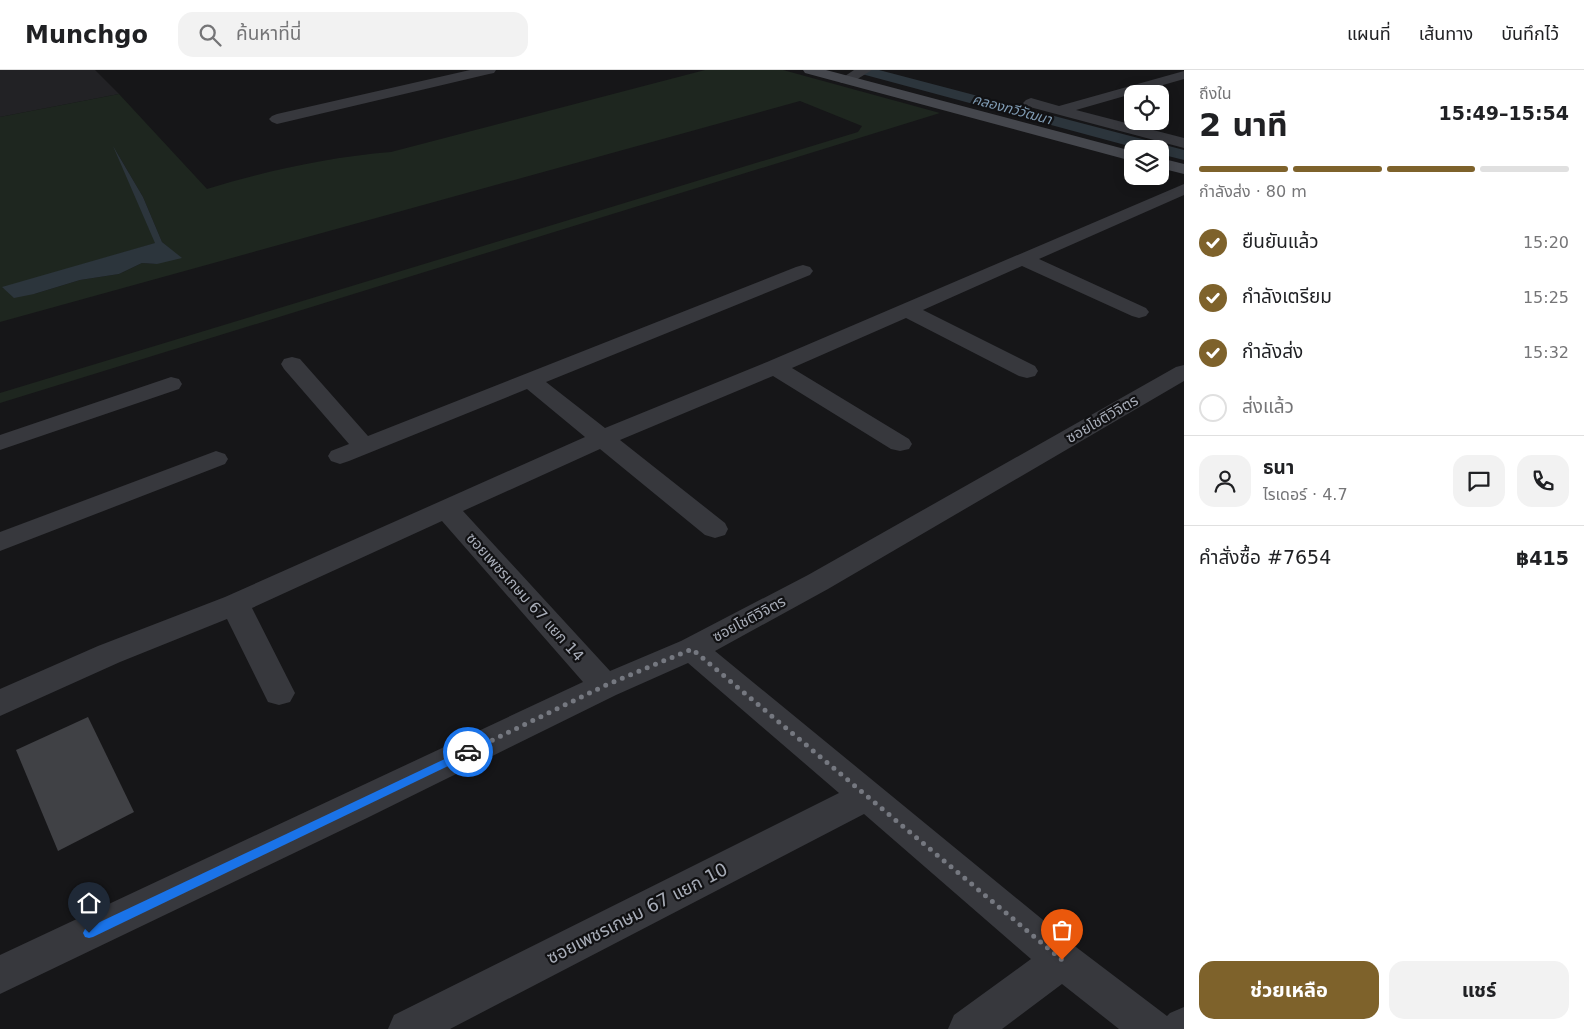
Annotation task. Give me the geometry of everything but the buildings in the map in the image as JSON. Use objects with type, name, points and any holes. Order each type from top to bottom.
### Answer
[{"type":"main road","points":[[810,70],[855,75],[1124,154]]},
{"type":"main road","points":[[1169,165],[1184,169]]},
{"type":"street","points":[[277,119],[490,70]]},
{"type":"street","points":[[1059,110],[1184,74]]},
{"type":"street","points":[[297,101],[310,111]]},
{"type":"street","points":[[1031,103],[1155,140]]},
{"type":"street","points":[[1160,140],[1184,128]]},
{"type":"street","points":[[1169,142],[1184,143]]},
{"type":"street","points":[[0,703],[109,654],[234,604],[604,438],[775,367],[1184,189]]},
{"type":"street","points":[[1024,260],[1139,312]]},
{"type":"street","points":[[340,456],[803,271]]},
{"type":"street","points":[[907,310],[1027,371]]},
{"type":"street","points":[[292,364],[364,446]]},
{"type":"street","points":[[775,367],[900,444]]},
{"type":"street","name":"ซอยโชติวิจิตร","points":[[0,975],[355,807],[604,686],[692,649],[818,582],[1184,372]]},
{"type":"street","points":[[530,380],[715,529]]},
{"type":"street","points":[[0,443],[171,384]]},
{"type":"street","points":[[0,542],[216,459]]},
{"type":"street","name":"ซอยเพชรเกษม 67 แยก 14","points":[[445,508],[604,686]]},
{"type":"street","points":[[234,604],[279,693]]},
{"type":"street","points":[[692,649],[1062,960],[1152,1029]]},
{"type":"street","name":"ซอยเพชรเกษม 67 แยก 10","points":[[408,1029],[867,796]]},
{"type":"street","points":[[968,1029],[1062,960]]},
{"type":"shaded area","points":[[0,70],[95,70],[119,94],[0,117]]},
{"type":"shaded area","points":[[705,70],[783,70],[940,113],[0,403],[0,393],[858,132],[862,126],[800,101],[0,322],[0,117],[119,94],[207,189],[252,176],[298,166],[344,157],[391,152]],"holes":[[[116,151],[143,197],[162,242],[170,249],[157,264],[142,263],[119,274],[80,280],[34,294],[2,288],[156,243]]]},
{"type":"shaded area","points":[[113,146],[143,197],[162,242],[182,258],[157,264],[142,263],[119,274],[80,280],[14,298],[2,287],[155,243]]},
{"type":"waterway","name":"คลองทวีวัฒนา","points":[[863,70],[1184,155]]},
{"type":"way so far","points":[[468,752],[604,686],[692,649],[1062,960]]},
{"type":"route","points":[[89,933],[468,752]]}]
